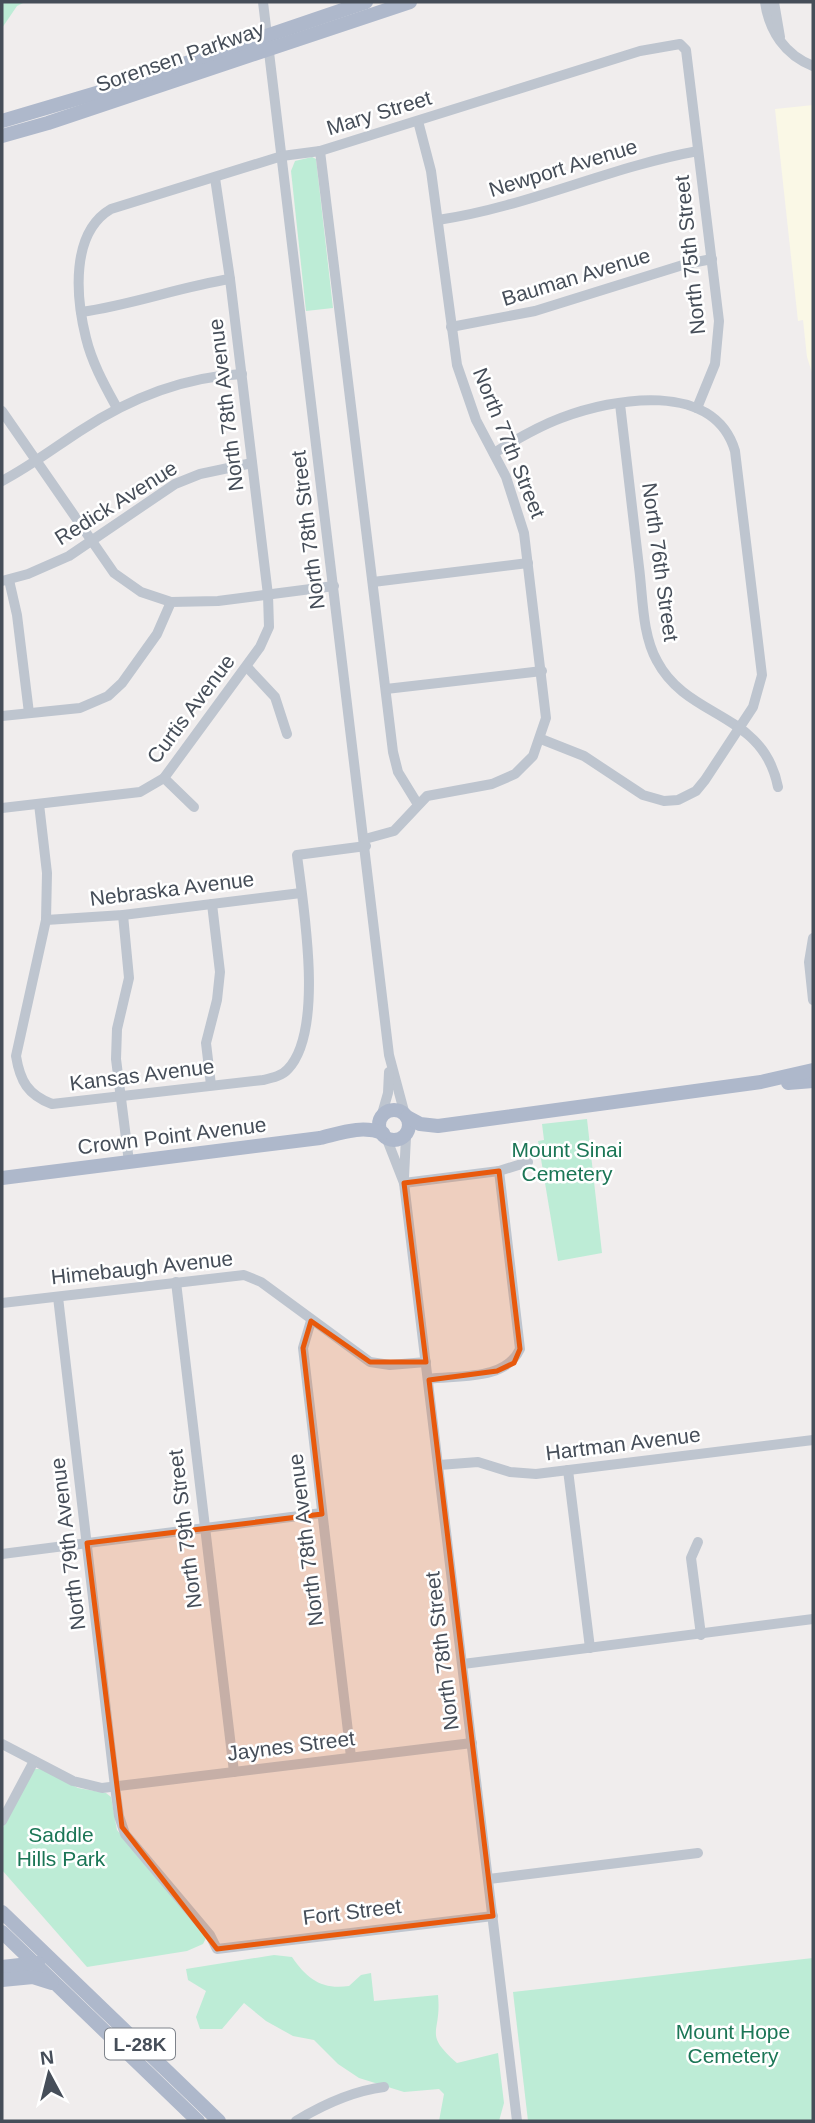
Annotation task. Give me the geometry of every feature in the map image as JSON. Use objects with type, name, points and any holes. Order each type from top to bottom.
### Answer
[{"type":"main road","name":"Sorensen Parkway","points":[[2,135],[48,124],[268,43],[366,2]]},
{"type":"main road","name":"Sorensen Parkway","points":[[2,121],[410,2]]},
{"type":"main road","points":[[438,1126],[427,1133],[397,1140],[384,1135],[380,1115],[393,1111],[420,1124],[438,1126],[765,1082],[813,1070]]},
{"type":"main road","points":[[765,1082],[813,1081]]},
{"type":"main road","name":"Crown Point Avenue","points":[[2,1178],[320,1138],[347,1131],[380,1115]]},
{"type":"main road","points":[[406,1116],[410,1127],[406,1137]]},
{"type":"main road","name":"Crown Point Avenue","points":[[347,1131],[368,1130],[384,1135]]},
{"type":"main road","name":"L-28K","points":[[2,1912],[219,2121]]},
{"type":"main road","name":"L-28K","points":[[2,1932],[198,2121]]},
{"type":"main road","points":[[2,1967],[34,1963],[60,1968]]},
{"type":"main road","points":[[2,1980],[33,1977],[55,1984]]},
{"type":"street","name":"North 78th Street","points":[[263,2],[389,1055]]},
{"type":"street","points":[[765,2],[769,25],[782,43],[797,58],[813,66]]},
{"type":"street","points":[[774,2],[782,43]]},
{"type":"street","name":"Mary Street","points":[[81,312],[81,253],[84,237],[96,217],[111,209],[282,156],[320,152],[640,51],[683,46]]},
{"type":"street","name":"North 75th Street","points":[[683,46],[712,259],[719,342],[713,371],[697,408]]},
{"type":"street","name":"North 77th Street","points":[[418,121],[438,220],[451,327],[466,394],[516,504],[528,563],[546,718],[541,739]]},
{"type":"street","name":"Newport Avenue","points":[[438,220],[491,211],[654,160],[698,151]]},
{"type":"street","points":[[320,152],[396,764],[417,803]]},
{"type":"street","name":"North 78th Avenue","points":[[215,178],[242,373],[268,594],[269,627]]},
{"type":"street","name":"Bauman Avenue","points":[[451,327],[504,319],[712,259]]},
{"type":"street","points":[[117,408],[91,353],[81,312],[136,303],[165,292],[230,279]]},
{"type":"street","points":[[2,481],[117,408],[178,383],[242,373]]},
{"type":"street","points":[[301,892],[297,855],[365,843],[394,831],[417,803],[433,793],[492,784],[515,774],[533,756],[541,739],[584,756],[643,795],[670,801],[696,791],[757,699],[762,675],[735,451],[722,425],[697,408],[675,402],[620,404],[561,418],[494,453]]},
{"type":"street","name":"North 76th Street","points":[[620,404],[649,641],[658,663],[675,685],[739,728],[766,751],[778,787]]},
{"type":"street","points":[[2,411],[114,573],[128,584],[172,602],[206,602],[334,586]]},
{"type":"street","name":"Redick Avenue","points":[[5,580],[59,561],[176,484],[200,474],[252,463]]},
{"type":"street","points":[[373,582],[528,563]]},
{"type":"street","points":[[5,580],[17,615],[29,713]]},
{"type":"street","points":[[2,716],[79,708],[108,696],[122,683],[158,634],[172,602]]},
{"type":"street","name":"Curtis Avenue","points":[[2,808],[140,792],[164,778],[247,667],[269,627]]},
{"type":"street","points":[[247,667],[275,697],[287,734]]},
{"type":"street","points":[[386,689],[542,671]]},
{"type":"street","points":[[164,778],[194,807]]},
{"type":"street","points":[[2,1056],[16,1056],[46,920],[47,873],[39,804]]},
{"type":"street","name":"Nebraska Avenue","points":[[46,920],[123,915],[301,892]]},
{"type":"street","name":"Kansas Avenue","points":[[16,1056],[19,1074],[27,1090],[37,1099],[52,1104],[273,1078],[289,1068],[299,1048],[309,995],[310,965],[301,892]]},
{"type":"street","points":[[211,1085],[206,1043],[217,1000],[220,972],[212,904]]},
{"type":"street","points":[[123,915],[129,970],[116,1040],[129,1162]]},
{"type":"street","points":[[813,939],[809,961],[813,1000]]},
{"type":"street","points":[[380,1115],[388,1093],[389,1055]]},
{"type":"street","points":[[389,1055],[406,1116]]},
{"type":"street","points":[[384,1135],[404,1180]]},
{"type":"street","points":[[404,1180],[406,1137]]},
{"type":"street","points":[[404,1180],[499,1171],[528,1162]]},
{"type":"street","points":[[428,1378],[497,1371],[514,1363],[520,1349],[499,1171]]},
{"type":"street","name":"North 78th Street","points":[[404,1180],[517,2121]]},
{"type":"street","name":"Himebaugh Avenue","points":[[2,1303],[234,1274],[252,1277],[370,1362],[390,1365],[426,1362]]},
{"type":"street","name":"North 79th Street","points":[[176,1282],[234,1772]]},
{"type":"street","name":"North 79th Avenue","points":[[58,1297],[119,1816],[125,1834],[210,1935],[217,1949]]},
{"type":"street","name":"North 78th Avenue","points":[[311,1321],[303,1348],[351,1757]]},
{"type":"street","name":"Hartman Avenue","points":[[439,1465],[478,1462],[520,1474],[813,1440]]},
{"type":"street","points":[[568,1470],[590,1648]]},
{"type":"street","points":[[2,1554],[322,1513]]},
{"type":"street","points":[[698,1542],[691,1559],[701,1635]]},
{"type":"street","points":[[463,1664],[813,1619]]},
{"type":"street","name":"Jaynes Street","points":[[2,1744],[82,1785],[115,1787],[472,1743]]},
{"type":"street","points":[[2,1821],[34,1761]]},
{"type":"street","points":[[489,1879],[698,1853]]},
{"type":"street","name":"Fort Street","points":[[217,1949],[493,1916]]},
{"type":"street","points":[[296,2121],[334,2100],[384,2087]]},
{"type":"highlighted area","points":[[499,1171],[520,1349],[514,1363],[497,1371],[429,1380],[493,1916],[217,1949],[122,1827],[87,1543],[322,1514],[303,1348],[311,1321],[370,1362],[426,1362],[404,1183]]},
{"type":"shaded area","points":[[813,105],[813,376],[807,357],[803,320],[798,321],[775,109]]},
{"type":"green space","points":[[2,2],[25,2],[17,6],[2,28]]},
{"type":"green space","points":[[312,157],[316,159],[333,308],[306,311],[291,171],[295,161]]},
{"type":"green space","name":"Mount Sinai Cemetery","points":[[587,1119],[602,1253],[558,1261],[538,1141],[544,1140],[542,1124]]},
{"type":"green space","name":"Saddle Hills Park","points":[[34,1769],[41,1769],[78,1788],[106,1793],[111,1797],[117,1830],[206,1938],[203,1944],[187,1951],[87,1967],[2,1870],[2,1829]]},
{"type":"green space","points":[[274,1955],[292,1957],[310,1977],[331,1986],[349,1986],[361,1975],[371,1973],[374,2001],[438,1995],[436,2032],[446,2053],[457,2063],[498,2053],[504,2103],[499,2121],[439,2121],[444,2094],[439,2089],[404,2092],[359,2078],[338,2064],[314,2040],[293,2036],[266,2021],[244,2003],[222,2029],[200,2029],[196,2017],[206,1991],[188,1980],[186,1969]]},
{"type":"green space","name":"Mount Hope Cemetery","points":[[813,1958],[813,2121],[528,2121],[513,1992]]}]
